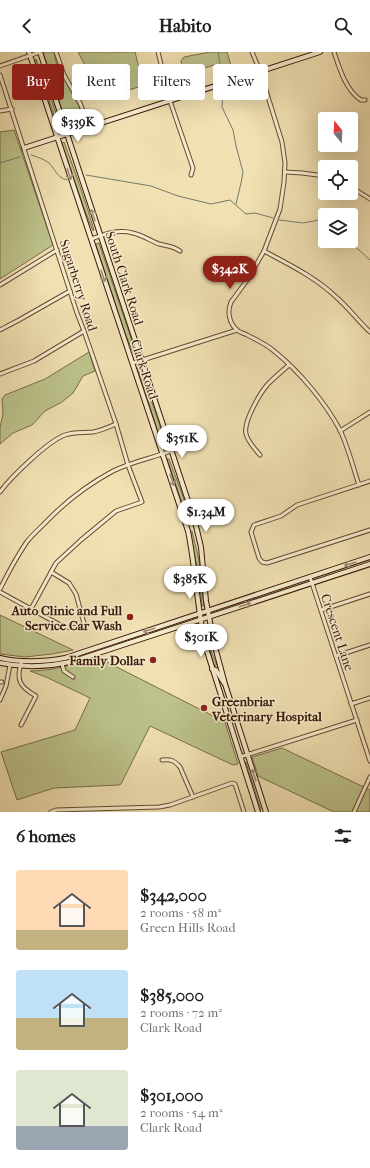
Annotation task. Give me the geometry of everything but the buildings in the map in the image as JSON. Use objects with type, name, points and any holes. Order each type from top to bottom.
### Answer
[{"type":"main road","name":"South Clark Road","points":[[40,52],[195,522],[201,547],[207,611],[214,643],[225,684],[266,812]]},
{"type":"main road","points":[[268,68],[320,52]]},
{"type":"main road","name":"Clark Road","points":[[29,54],[186,525],[193,556],[200,619],[205,643],[212,670],[258,812]]},
{"type":"main road","points":[[24,148],[213,87]]},
{"type":"main road","points":[[186,525],[195,522]]},
{"type":"main road","points":[[0,658],[22,661],[37,661],[65,658],[370,557]]},
{"type":"main road","points":[[0,663],[20,666],[62,664],[370,564]]},
{"type":"main road","points":[[288,584],[290,590]]},
{"type":"main road","points":[[257,595],[259,600]]},
{"type":"main road","points":[[119,640],[121,645]]},
{"type":"main road","points":[[212,670],[216,670],[225,684]]},
{"type":"main road","points":[[224,705],[231,703]]},
{"type":"street","points":[[0,66],[29,54],[40,52]]},
{"type":"street","points":[[56,52],[64,75],[80,104],[89,127]]},
{"type":"street","points":[[158,52],[170,101],[193,168],[191,175]]},
{"type":"street","points":[[252,52],[257,64]]},
{"type":"street","points":[[334,52],[344,80],[358,99],[365,100]]},
{"type":"street","name":"Sugarberry Road","points":[[0,75],[77,313],[116,424],[128,465],[142,502],[116,511],[56,563],[51,572]]},
{"type":"street","points":[[268,97],[282,142],[284,155],[285,172],[283,195],[280,209],[264,251],[248,279],[231,302],[229,307],[229,316],[237,330],[271,348],[290,365],[324,405],[346,444],[359,485]]},
{"type":"street","points":[[0,111],[12,109]]},
{"type":"street","points":[[285,172],[318,175]]},
{"type":"street","points":[[358,191],[370,199]]},
{"type":"street","points":[[91,239],[120,231],[134,233],[161,244],[175,247],[180,251]]},
{"type":"street","points":[[0,285],[57,250]]},
{"type":"street","points":[[264,251],[324,286],[335,295],[370,332]]},
{"type":"street","points":[[0,330],[70,291]]},
{"type":"street","points":[[133,363],[237,330]]},
{"type":"street","points":[[0,374],[34,361],[84,331]]},
{"type":"street","points":[[260,455],[248,440],[246,435],[246,424],[265,388],[290,365]]},
{"type":"street","points":[[340,431],[370,412]]},
{"type":"street","points":[[0,492],[18,471],[57,438],[72,434],[94,432],[116,424]]},
{"type":"street","points":[[0,589],[14,562],[27,542],[57,510],[75,495],[90,484],[114,471],[171,451]]},
{"type":"street","points":[[370,481],[297,505],[281,516],[254,525],[251,530],[260,558],[262,562],[267,563],[370,530]]},
{"type":"street","points":[[0,592],[31,610],[64,626],[85,627],[76,594],[69,583],[51,572],[31,610]]},
{"type":"street","name":"Crescent Lane","points":[[310,577],[351,704],[368,750],[370,761]]},
{"type":"street","points":[[321,610],[370,594]]},
{"type":"street","points":[[336,656],[370,646]]},
{"type":"street","points":[[21,725],[36,696],[26,691],[21,684],[20,666],[22,661]]},
{"type":"street","points":[[62,664],[64,671],[73,677]]},
{"type":"street","points":[[0,700],[6,686],[10,665]]},
{"type":"street","points":[[351,704],[370,698]]},
{"type":"street","points":[[240,757],[282,745],[357,720]]},
{"type":"street","points":[[162,760],[170,760],[180,767],[193,797]]},
{"type":"street","points":[[354,812],[370,777]]},
{"type":"street","points":[[51,812],[56,810],[159,807],[170,805],[232,783],[235,784],[244,812]]},
{"type":"green space","points":[[43,52],[54,52],[57,64],[47,64]]},
{"type":"green space","points":[[78,52],[135,52],[138,64],[138,87],[130,90],[130,64],[84,64]]},
{"type":"green space","points":[[210,52],[227,52],[230,64],[213,64],[205,68],[205,64],[182,64],[181,61],[184,57]]},
{"type":"green space","points":[[64,77],[72,93],[72,100],[76,100],[85,121],[83,125],[68,128],[59,100],[64,100]]},
{"type":"green space","points":[[49,100],[52,100],[61,129],[59,129]]},
{"type":"green space","points":[[14,130],[53,245],[0,279],[0,132]]},
{"type":"green space","points":[[64,142],[87,208],[94,230],[93,231],[62,144]]},
{"type":"green space","points":[[99,243],[136,353],[134,355],[125,333],[96,245]]},
{"type":"green space","points":[[89,352],[95,371],[83,376],[73,393],[62,402],[45,411],[32,425],[13,433],[0,444],[0,427],[3,414],[2,399],[5,395],[45,379]]},
{"type":"green space","points":[[140,367],[166,444],[166,446],[163,447],[137,368]]},
{"type":"green space","points":[[167,459],[169,459],[189,516],[187,516]]},
{"type":"green space","points":[[192,531],[199,560],[204,606],[202,606],[199,577],[190,532]]},
{"type":"green space","points":[[0,615],[73,650],[25,657],[0,654]]},
{"type":"green space","points":[[203,626],[205,626],[211,651],[217,665],[214,666]]},
{"type":"green space","points":[[97,657],[225,722],[238,764],[233,765],[150,726],[121,784],[54,788],[17,800],[1,752],[75,730],[90,698],[30,671],[39,671],[72,665]]},
{"type":"green space","points":[[282,748],[370,790],[370,812],[334,812],[258,776],[252,757]]},
{"type":"green space","points":[[246,762],[261,810],[259,811],[244,763]]},
{"type":"waterway","points":[[218,52],[220,64]]},
{"type":"waterway","points":[[222,100],[222,107],[233,130],[243,172],[236,204]]},
{"type":"waterway","points":[[31,155],[49,163],[58,175],[67,180]]},
{"type":"waterway","points":[[0,163],[20,157]]},
{"type":"waterway","points":[[86,175],[151,186],[178,196],[211,204],[230,200],[246,214],[255,213],[273,218]]},
{"type":"waterway","points":[[279,220],[303,223],[318,220]]},
{"type":"waterway","points":[[357,248],[370,260]]},
{"type":"place","name":"Auto Clinic and Full Service Car Wash","points":[[130,617]]},
{"type":"place","name":"Family Dollar","points":[[153,660]]},
{"type":"place","name":"Greenbriar Veterinary Hospital","points":[[204,708]]}]
